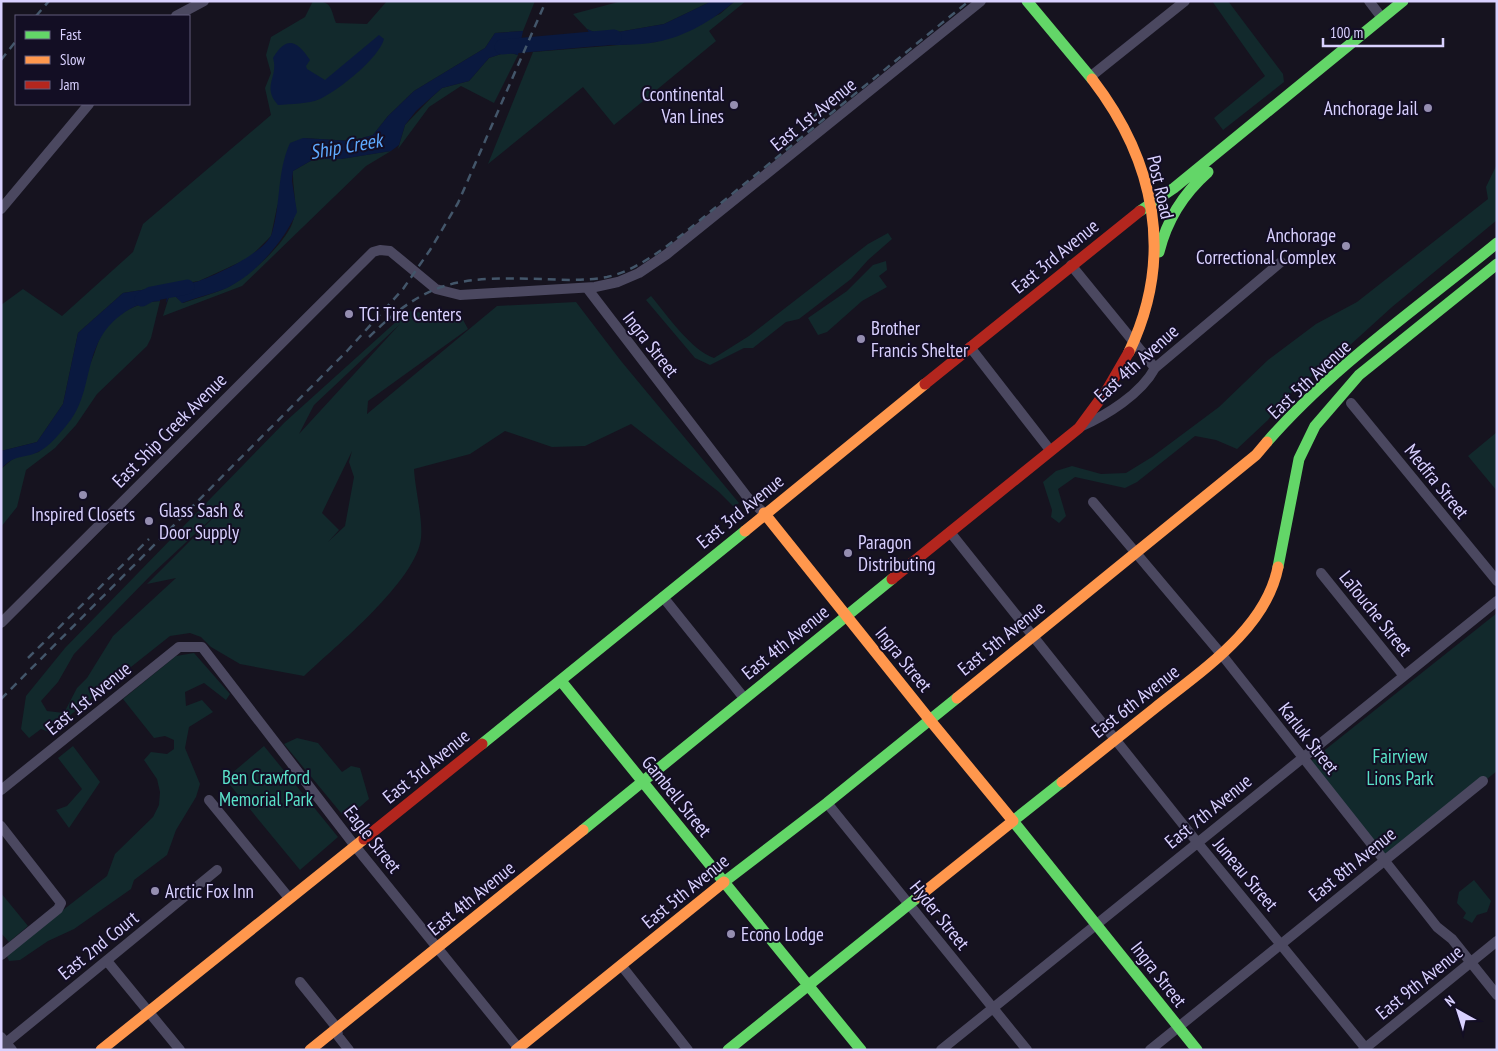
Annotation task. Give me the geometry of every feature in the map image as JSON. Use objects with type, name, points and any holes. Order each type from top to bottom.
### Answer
[{"type":"main road","name":"Post Road","points":[[1027,1],[1090,77],[1128,133],[1137,155],[1151,203],[1154,238],[1145,301],[1133,341],[1123,364],[1103,398],[1079,428]]},
{"type":"main road","name":"East 3rd Avenue","points":[[101,1050],[561,681],[764,513],[970,347],[1151,203],[1216,154],[1403,1]]},
{"type":"main road","points":[[1133,341],[1149,303],[1166,226],[1178,205],[1195,183],[1209,171],[1216,154]]},
{"type":"main road","name":"East 5th Avenue","points":[[518,1049],[724,882],[827,803],[1256,455],[1296,409],[1329,379],[1497,243]]},
{"type":"main road","name":"East 6th Avenue","points":[[728,1050],[1115,738],[1222,655],[1249,626],[1275,582],[1299,458],[1315,426],[1359,375],[1497,264]]},
{"type":"main road","name":"East 4th Avenue","points":[[310,1050],[1079,428]]},
{"type":"main road","name":"Ingra Street","points":[[764,513],[778,528],[782,536],[929,719],[1097,923],[1197,1050]]},
{"type":"main road","points":[[739,534],[749,532],[765,524],[782,536]]},
{"type":"main road","name":"Gambell Street","points":[[561,681],[861,1050]]},
{"type":"street","points":[[178,15],[204,1]]},
{"type":"street","name":"East 1st Avenue","points":[[587,288],[606,285],[630,277],[647,269],[668,254],[981,1]]},
{"type":"street","points":[[1090,77],[1184,1]]},
{"type":"street","points":[[1369,1],[1382,18]]},
{"type":"street","points":[[1,209],[88,105]]},
{"type":"street","name":"East Ship Creek Avenue","points":[[1,624],[362,261],[380,250],[390,251],[436,289],[452,294],[587,288]]},
{"type":"street","name":"East 4th Avenue","points":[[1079,428],[1102,417],[1148,380],[1155,368],[1281,262]]},
{"type":"street","points":[[1072,265],[1155,368]]},
{"type":"street","name":"Ingra Street","points":[[587,288],[748,498],[764,513]]},
{"type":"street","points":[[970,347],[1050,450]]},
{"type":"street","name":"Medfra Street","points":[[1351,403],[1497,581]]},
{"type":"street","name":"Karluk Street","points":[[1093,502],[1222,655],[1437,927],[1452,939],[1497,996]]},
{"type":"street","name":"Juneau Street","points":[[950,532],[1365,1049]]},
{"type":"street","name":"LaTouche Street","points":[[1321,573],[1404,676]]},
{"type":"street","points":[[663,597],[744,698]]},
{"type":"street","name":"East 7th Avenue","points":[[941,1050],[1497,600]]},
{"type":"street","name":"East 1st Avenue","points":[[1,790],[179,647],[202,647]]},
{"type":"street","name":"Eagle Street","points":[[202,647],[355,846],[518,1049]]},
{"type":"street","name":"East 8th Avenue","points":[[1150,1050],[1483,781]]},
{"type":"street","points":[[209,800],[289,898]]},
{"type":"street","name":"Hyder Street","points":[[827,803],[1027,1050]]},
{"type":"street","points":[[1,826],[61,903],[58,909],[1,955]]},
{"type":"street","name":"East 2nd Court","points":[[5,1044],[217,870]]},
{"type":"street","name":"East 9th Avenue","points":[[1365,1049],[1497,941]]},
{"type":"street","points":[[108,961],[180,1050]]},
{"type":"street","points":[[621,965],[688,1050]]},
{"type":"street","points":[[300,982],[337,1028],[338,1036],[349,1050]]},
{"type":"green space","points":[[313,1],[327,4],[336,23],[367,24],[387,1],[535,1],[523,31],[495,33],[485,48],[414,91],[388,116],[373,135],[351,141],[303,138],[277,207],[271,236],[249,258],[199,281],[123,293],[78,333],[63,404],[37,442],[1,451],[1,305],[23,289],[62,316],[133,252],[143,224],[271,115],[265,88],[271,73],[266,55],[271,37],[305,17]]},
{"type":"green space","points":[[622,1],[712,1],[664,24],[601,35],[587,29],[573,14]]},
{"type":"green space","points":[[735,1],[746,1],[709,31],[716,41],[614,125],[583,87],[488,164],[533,52],[656,42],[720,14]]},
{"type":"green space","points":[[1212,1],[1228,1],[1283,74],[1284,82],[1223,130],[1214,118],[1265,76]]},
{"type":"green space","points":[[507,52],[518,55],[494,103],[461,86],[429,107],[398,149],[405,125],[442,88],[469,81],[489,58]]},
{"type":"green space","points":[[391,151],[366,166],[242,286],[163,316],[169,297],[176,297],[183,303],[226,288],[244,277],[273,251],[287,233],[294,218],[293,171],[314,159],[341,159]]},
{"type":"green space","points":[[1497,164],[1497,220],[1392,307],[1349,346],[1282,400],[1268,420],[1237,449],[1216,440],[1195,436],[1137,482],[1125,488],[1075,477],[1058,489],[1066,516],[1059,523],[1051,517],[1052,510],[1043,482],[1056,471],[1072,466],[1101,474],[1126,473],[1152,457],[1219,407],[1268,360],[1316,324],[1357,302],[1488,199],[1486,187]]},
{"type":"green space","points":[[888,233],[892,239],[868,260],[851,279],[799,319],[786,322],[753,348],[744,348],[710,365],[695,358],[646,300],[651,296],[688,340],[714,358],[749,336],[868,244]]},
{"type":"green space","points":[[886,261],[887,270],[879,276],[887,287],[862,301],[827,332],[818,335],[808,318],[847,291],[873,265]]},
{"type":"green space","points":[[160,301],[151,338],[147,346],[97,394],[76,425],[55,448],[26,470],[17,507],[1,527],[1,469],[15,457],[39,452],[79,385],[105,328],[120,315],[132,308]]},
{"type":"green space","points":[[576,302],[621,361],[739,503],[734,507],[719,492],[631,424],[585,446],[552,447],[505,431],[470,454],[414,469],[421,530],[421,538],[416,555],[405,573],[373,612],[304,676],[240,664],[211,647],[201,637],[190,633],[170,636],[49,732],[41,729],[29,738],[21,729],[26,696],[65,648],[285,422],[408,311],[462,318],[468,329],[368,401],[367,414],[497,306]],"holes":[[[400,324],[299,434],[314,405]],[[352,451],[349,462],[354,477],[345,526],[328,542],[339,530],[322,513]],[[226,505],[147,584],[176,578],[113,636],[87,678],[77,688],[64,713],[47,711],[41,701],[58,682],[74,654],[152,574]]]},
{"type":"green space","points":[[1497,432],[1497,491],[1468,456]]},
{"type":"green space","name":"Fairview Lions Park","points":[[1497,613],[1497,771],[1487,779],[1478,779],[1386,855],[1311,761]]},
{"type":"green space","points":[[194,653],[230,694],[226,700],[204,683],[185,692],[186,706],[202,700],[213,712],[189,727],[185,748],[200,784],[196,797],[176,830],[167,855],[134,880],[131,889],[74,929],[48,941],[20,960],[9,961],[6,954],[107,876],[115,854],[153,817],[159,805],[160,792],[157,779],[144,760],[151,752],[167,754],[174,749],[174,740],[165,736],[154,738],[123,699],[176,656]]},
{"type":"green space","points":[[297,738],[318,743],[342,772],[351,766],[360,768],[369,799],[346,819],[284,744]]},
{"type":"green space","points":[[73,746],[100,782],[69,828],[56,810],[67,806],[82,789],[58,758]]},
{"type":"green space","name":"Ben Crawford Memorial Park","points":[[264,746],[338,837],[300,870],[225,779]]},
{"type":"green space","points":[[1474,880],[1491,901],[1487,912],[1477,915],[1472,923],[1463,918],[1466,913],[1457,903],[1459,892]]},
{"type":"green space","points":[[1,893],[28,926],[9,942],[1,933]]},
{"type":"water","points":[[712,1],[735,1],[698,27],[667,40],[641,44],[597,46],[587,29],[601,35],[664,24]]},
{"type":"water","points":[[523,31],[518,55],[507,52],[489,58],[469,81],[442,88],[416,111],[405,125],[399,145],[391,151],[341,159],[314,159],[293,171],[292,181],[297,212],[268,256],[249,274],[227,288],[182,303],[176,297],[169,297],[166,303],[169,286],[196,282],[218,273],[251,255],[268,240],[275,222],[283,165],[290,143],[303,138],[351,141],[373,135],[388,116],[414,91],[485,48],[495,33]]},
{"type":"water","points":[[379,35],[384,39],[375,55],[357,73],[328,95],[305,103],[278,105],[273,98],[271,87],[274,71],[273,58],[283,46],[292,43],[301,48],[310,60],[306,66],[307,69],[325,80]]},
{"type":"water","points":[[161,287],[160,301],[144,303],[130,309],[108,327],[99,340],[81,399],[75,413],[60,433],[42,450],[14,459],[1,469],[1,451],[37,442],[63,404],[78,333],[123,293]]},
{"type":"waterway","name":"Ship Creek","points":[[502,47],[614,37]]},
{"type":"waterway","name":"Ship Creek","points":[[142,299],[151,294],[187,287]]},
{"type":"railway","points":[[37,15],[49,1]]},
{"type":"railway","points":[[1,699],[347,351],[403,289],[430,250],[458,203],[546,1]]},
{"type":"railway","points":[[369,337],[390,317],[410,303],[429,292],[448,285],[489,279],[591,279],[617,274],[637,265],[683,234],[969,1]]},
{"type":"railway","points":[[1,60],[15,42]]},
{"type":"railway","points":[[805,128],[817,113],[850,87]]},
{"type":"railway","points":[[28,658],[149,539]]},
{"type":"traffic: fast","points":[[1027,1],[1092,79]]},
{"type":"traffic: fast","points":[[1140,211],[1174,188],[1403,1]]},
{"type":"traffic: fast","points":[[1159,252],[1162,240],[1177,208],[1191,189],[1208,172]]},
{"type":"traffic: fast","points":[[1267,442],[1293,414],[1348,363],[1497,243]]},
{"type":"traffic: fast","points":[[1278,567],[1299,459],[1315,426],[1359,375],[1497,264]]},
{"type":"traffic: fast","points":[[482,744],[745,531]]},
{"type":"traffic: fast","points":[[583,830],[892,579]]},
{"type":"traffic: fast","points":[[561,681],[724,882]]},
{"type":"traffic: fast","points":[[861,1050],[724,882],[827,803],[957,698]]},
{"type":"traffic: fast","points":[[1062,782],[1013,821],[1197,1050]]},
{"type":"traffic: fast","points":[[728,1050],[918,897]]},
{"type":"traffic: slow","points":[[1092,79],[1114,110],[1131,143],[1144,176],[1151,210],[1154,245],[1151,280],[1143,316],[1129,352]]},
{"type":"traffic: slow","points":[[745,531],[925,384]]},
{"type":"traffic: slow","points":[[957,698],[1256,455],[1267,442]]},
{"type":"traffic: slow","points":[[764,513],[929,719]]},
{"type":"traffic: slow","points":[[1062,782],[1192,679],[1229,647],[1260,610],[1271,589],[1278,567]]},
{"type":"traffic: slow","points":[[918,897],[1013,821],[929,719]]},
{"type":"traffic: slow","points":[[310,1050],[583,830]]},
{"type":"traffic: slow","points":[[101,1050],[364,839]]},
{"type":"traffic: slow","points":[[516,1050],[724,882]]},
{"type":"traffic: jam","points":[[925,384],[1140,211]]},
{"type":"traffic: jam","points":[[892,579],[1079,428],[1107,390],[1129,352]]},
{"type":"traffic: jam","points":[[364,839],[482,744]]},
{"type":"place","name":"Ccontinental Van Lines","points":[[734,105]]},
{"type":"place","name":"Anchorage Jail","points":[[1428,108]]},
{"type":"place","name":"Anchorage Correctional Complex","points":[[1346,246]]},
{"type":"place","name":"TCi Tire Centers","points":[[349,314]]},
{"type":"place","name":"Brother Francis Shelter","points":[[861,339]]},
{"type":"place","name":"Inspired Closets","points":[[83,495]]},
{"type":"place","name":"Glass Sash & Door Supply","points":[[149,521]]},
{"type":"place","name":"Paragon Distributing","points":[[848,553]]},
{"type":"place","name":"Arctic Fox Inn","points":[[155,891]]},
{"type":"place","name":"Econo Lodge","points":[[731,934]]}]
